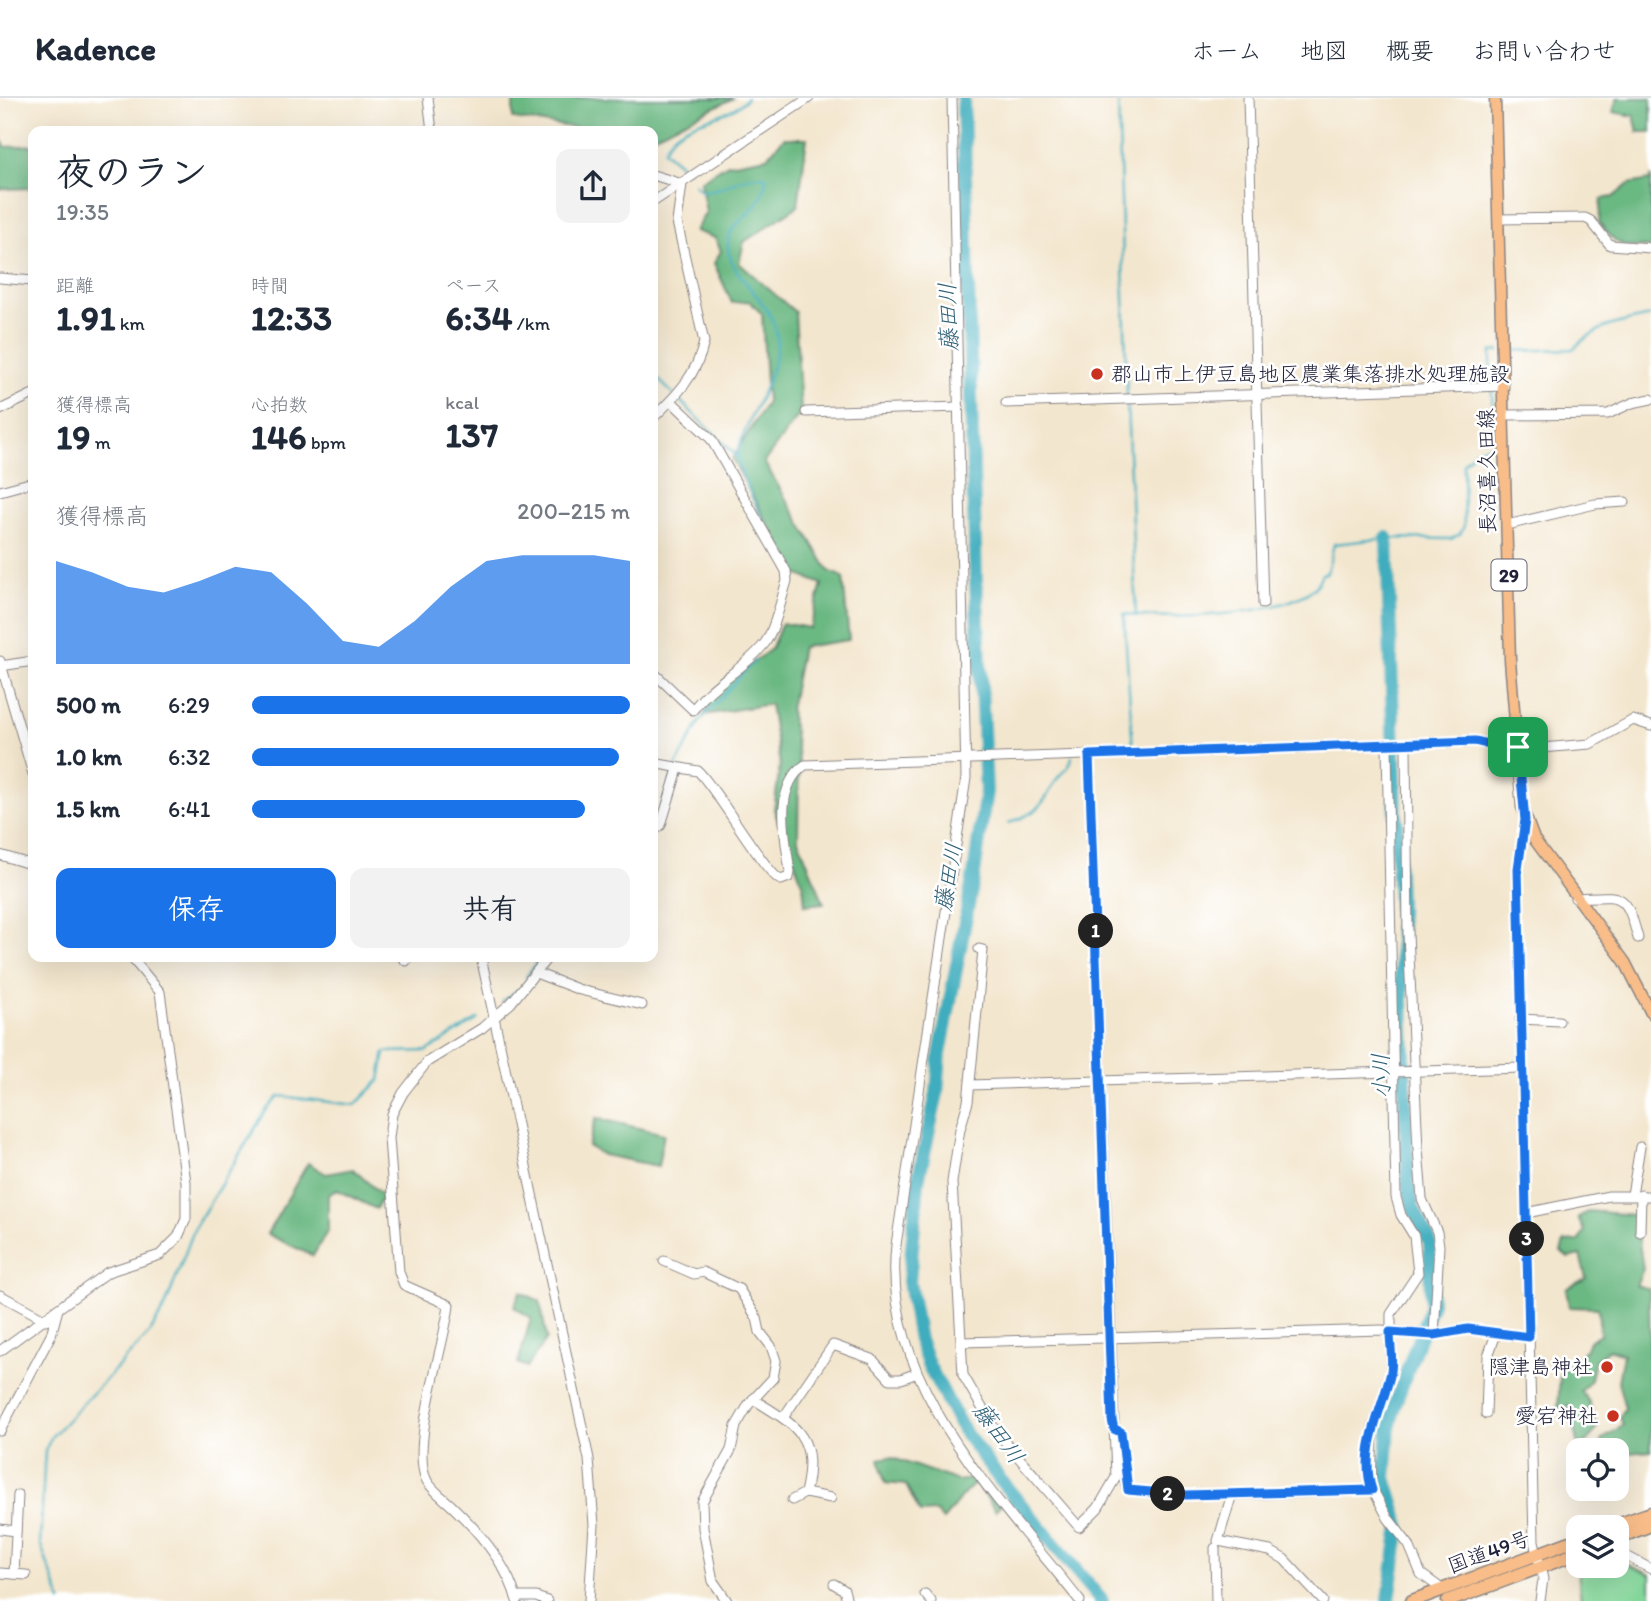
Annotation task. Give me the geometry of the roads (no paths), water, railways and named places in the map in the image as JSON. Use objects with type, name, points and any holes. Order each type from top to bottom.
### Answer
[{"type":"highway","points":[[1629,1521],[1651,1513]]},
{"type":"highway","points":[[1629,1533],[1651,1525]]},
{"type":"highway","name":"国道49号","points":[[1412,1601],[1446,1596],[1539,1561],[1566,1546]]},
{"type":"highway","name":"国道49号","points":[[1539,1561],[1566,1555]]},
{"type":"main road","name":"長沼喜久田線","points":[[1495,98],[1510,660],[1525,820],[1534,839],[1575,898],[1625,962],[1651,1013]]},
{"type":"street","points":[[428,98],[431,126]]},
{"type":"street","points":[[658,199],[809,98]]},
{"type":"street","points":[[952,98],[966,636],[966,778],[894,1269],[897,1310],[917,1373],[941,1423],[1080,1601]]},
{"type":"street","points":[[1248,98],[1263,604]]},
{"type":"street","points":[[658,177],[682,184]]},
{"type":"street","points":[[658,413],[689,381],[700,359],[704,342],[677,222],[682,184]]},
{"type":"street","points":[[1500,219],[1577,217],[1591,221],[1609,245],[1651,248]]},
{"type":"street","points":[[0,278],[28,281]]},
{"type":"street","points":[[1006,403],[1504,386]]},
{"type":"street","points":[[0,410],[28,396]]},
{"type":"street","points":[[1505,415],[1608,414],[1632,402],[1651,399]]},
{"type":"street","points":[[658,677],[693,710],[709,692],[750,659],[767,641],[787,597],[786,571],[737,481],[711,439],[671,401]]},
{"type":"street","points":[[806,412],[959,407]]},
{"type":"street","points":[[0,491],[28,483]]},
{"type":"street","points":[[1507,524],[1595,503],[1625,502]]},
{"type":"street","points":[[28,661],[1,663],[28,757]]},
{"type":"street","points":[[658,765],[692,769],[702,775],[772,876],[781,880],[789,877],[790,872],[782,817],[792,780],[796,771],[805,765],[1475,741],[1518,748],[1590,744],[1633,720],[1651,726]]},
{"type":"street","points":[[1406,745],[1414,1071],[1422,1199],[1437,1232],[1439,1246],[1426,1335]]},
{"type":"street","points":[[1387,746],[1396,1197],[1401,1215],[1414,1236],[1418,1273],[1391,1314],[1391,1374],[1373,1426],[1369,1472],[1372,1490],[1401,1534],[1420,1574],[1446,1596]]},
{"type":"street","points":[[979,949],[983,950],[970,1085],[951,1182],[962,1375],[995,1430],[1079,1527],[1098,1508],[1116,1477],[1089,755]]},
{"type":"street","points":[[658,828],[678,769]]},
{"type":"street","points":[[1525,820],[1518,869],[1520,1018],[1529,1337],[1539,1561],[1543,1579],[1540,1601]]},
{"type":"street","points":[[0,855],[28,863]]},
{"type":"street","points":[[1575,898],[1614,896],[1623,899],[1629,906],[1638,938]]},
{"type":"street","points":[[0,1351],[46,1320],[58,1307],[108,1272],[160,1255],[178,1237],[187,1219],[186,1182],[160,992],[135,962]]},
{"type":"street","points":[[482,962],[589,1459],[594,1525],[589,1601]]},
{"type":"street","points":[[544,962],[522,992],[494,1018],[427,1062],[418,1071],[392,1114],[389,1138],[399,1272],[404,1285],[449,1306],[429,1401],[424,1461],[427,1480],[477,1531],[516,1599],[536,1597],[547,1601]]},
{"type":"street","points":[[536,973],[580,990],[642,1005]]},
{"type":"street","points":[[1520,1018],[1559,1021]]},
{"type":"street","points":[[970,1085],[1392,1072],[1522,1065]]},
{"type":"street","points":[[1640,1147],[1640,1232]]},
{"type":"street","points":[[1526,1213],[1609,1196],[1642,1196]]},
{"type":"street","points":[[664,1261],[694,1274],[703,1272],[739,1289],[749,1303],[776,1361],[773,1378],[753,1399],[736,1426],[731,1450],[702,1502],[703,1528],[713,1581],[727,1601]]},
{"type":"street","points":[[0,1295],[46,1320]]},
{"type":"street","points":[[0,1430],[51,1335],[58,1307]]},
{"type":"street","points":[[962,1342],[1390,1332],[1426,1335],[1468,1329],[1529,1337]]},
{"type":"street","points":[[1486,1414],[1488,1356],[1496,1334]]},
{"type":"street","points":[[783,1418],[834,1345],[872,1359],[890,1379],[901,1379],[917,1373]]},
{"type":"street","points":[[753,1399],[783,1418],[809,1449],[810,1468],[805,1493]]},
{"type":"street","points":[[1114,1429],[1121,1432],[1128,1490],[1186,1495],[1372,1490]]},
{"type":"street","points":[[792,1500],[805,1493],[831,1498]]},
{"type":"street","points":[[1232,1494],[1218,1541],[1270,1551],[1283,1559],[1323,1601]]},
{"type":"street","points":[[14,1574],[18,1495]]},
{"type":"street","points":[[0,1529],[16,1531]]},
{"type":"street","points":[[1215,1548],[1216,1601]]},
{"type":"street","points":[[1629,1557],[1651,1569]]},
{"type":"street","points":[[0,1573],[26,1575]]},
{"type":"street","points":[[834,1584],[844,1590],[847,1601]]},
{"type":"waterway","points":[[688,171],[664,151],[670,140],[689,126],[726,112],[747,98]]},
{"type":"waterway","name":"藤田川","points":[[963,98],[976,581],[986,791],[974,874],[940,1054],[937,1093],[918,1181],[909,1282],[919,1340],[929,1366],[963,1430],[1001,1481],[1102,1601]]},
{"type":"waterway","points":[[1118,98],[1127,396]]},
{"type":"waterway","points":[[694,184],[703,192],[751,177],[766,177],[759,200],[734,228],[728,243],[734,266],[767,311],[774,323],[777,337],[771,371],[739,451],[741,471],[766,528]]},
{"type":"waterway","points":[[1506,351],[1573,349],[1599,330],[1651,316]]},
{"type":"waterway","points":[[1491,382],[1491,352],[1499,351]]},
{"type":"waterway","points":[[658,379],[673,394]]},
{"type":"waterway","points":[[1133,750],[1124,614],[1194,616],[1277,605],[1314,588],[1322,574],[1327,573],[1334,544],[1387,538],[1451,539],[1460,534],[1464,526],[1463,463],[1476,450],[1493,444],[1492,389]]},
{"type":"waterway","points":[[678,399],[738,457]]},
{"type":"waterway","points":[[1127,403],[1136,616]]},
{"type":"waterway","name":"小川","points":[[1387,538],[1408,1183],[1413,1208],[1430,1242],[1431,1306],[1396,1401],[1389,1428],[1385,1478],[1400,1526],[1389,1599]]},
{"type":"waterway","points":[[676,766],[700,721],[755,660]]},
{"type":"waterway","points":[[1009,823],[1039,807],[1059,776],[1068,768],[1072,757]]},
{"type":"waterway","points":[[658,819],[673,772]]},
{"type":"waterway","points":[[526,977],[536,962]]},
{"type":"waterway","points":[[503,1001],[516,991]]},
{"type":"waterway","points":[[61,1601],[40,1543],[45,1451],[52,1436],[149,1334],[165,1307],[195,1227],[267,1109],[279,1096],[355,1105],[380,1080],[385,1052],[427,1051],[478,1019]]},
{"type":"place","name":"郡山市上伊豆島地区農業集落排水処理施設","points":[[1097,374]]},
{"type":"place","name":"隠津島神社","points":[[1607,1367]]},
{"type":"place","name":"愛宕神社","points":[[1613,1416]]}]
